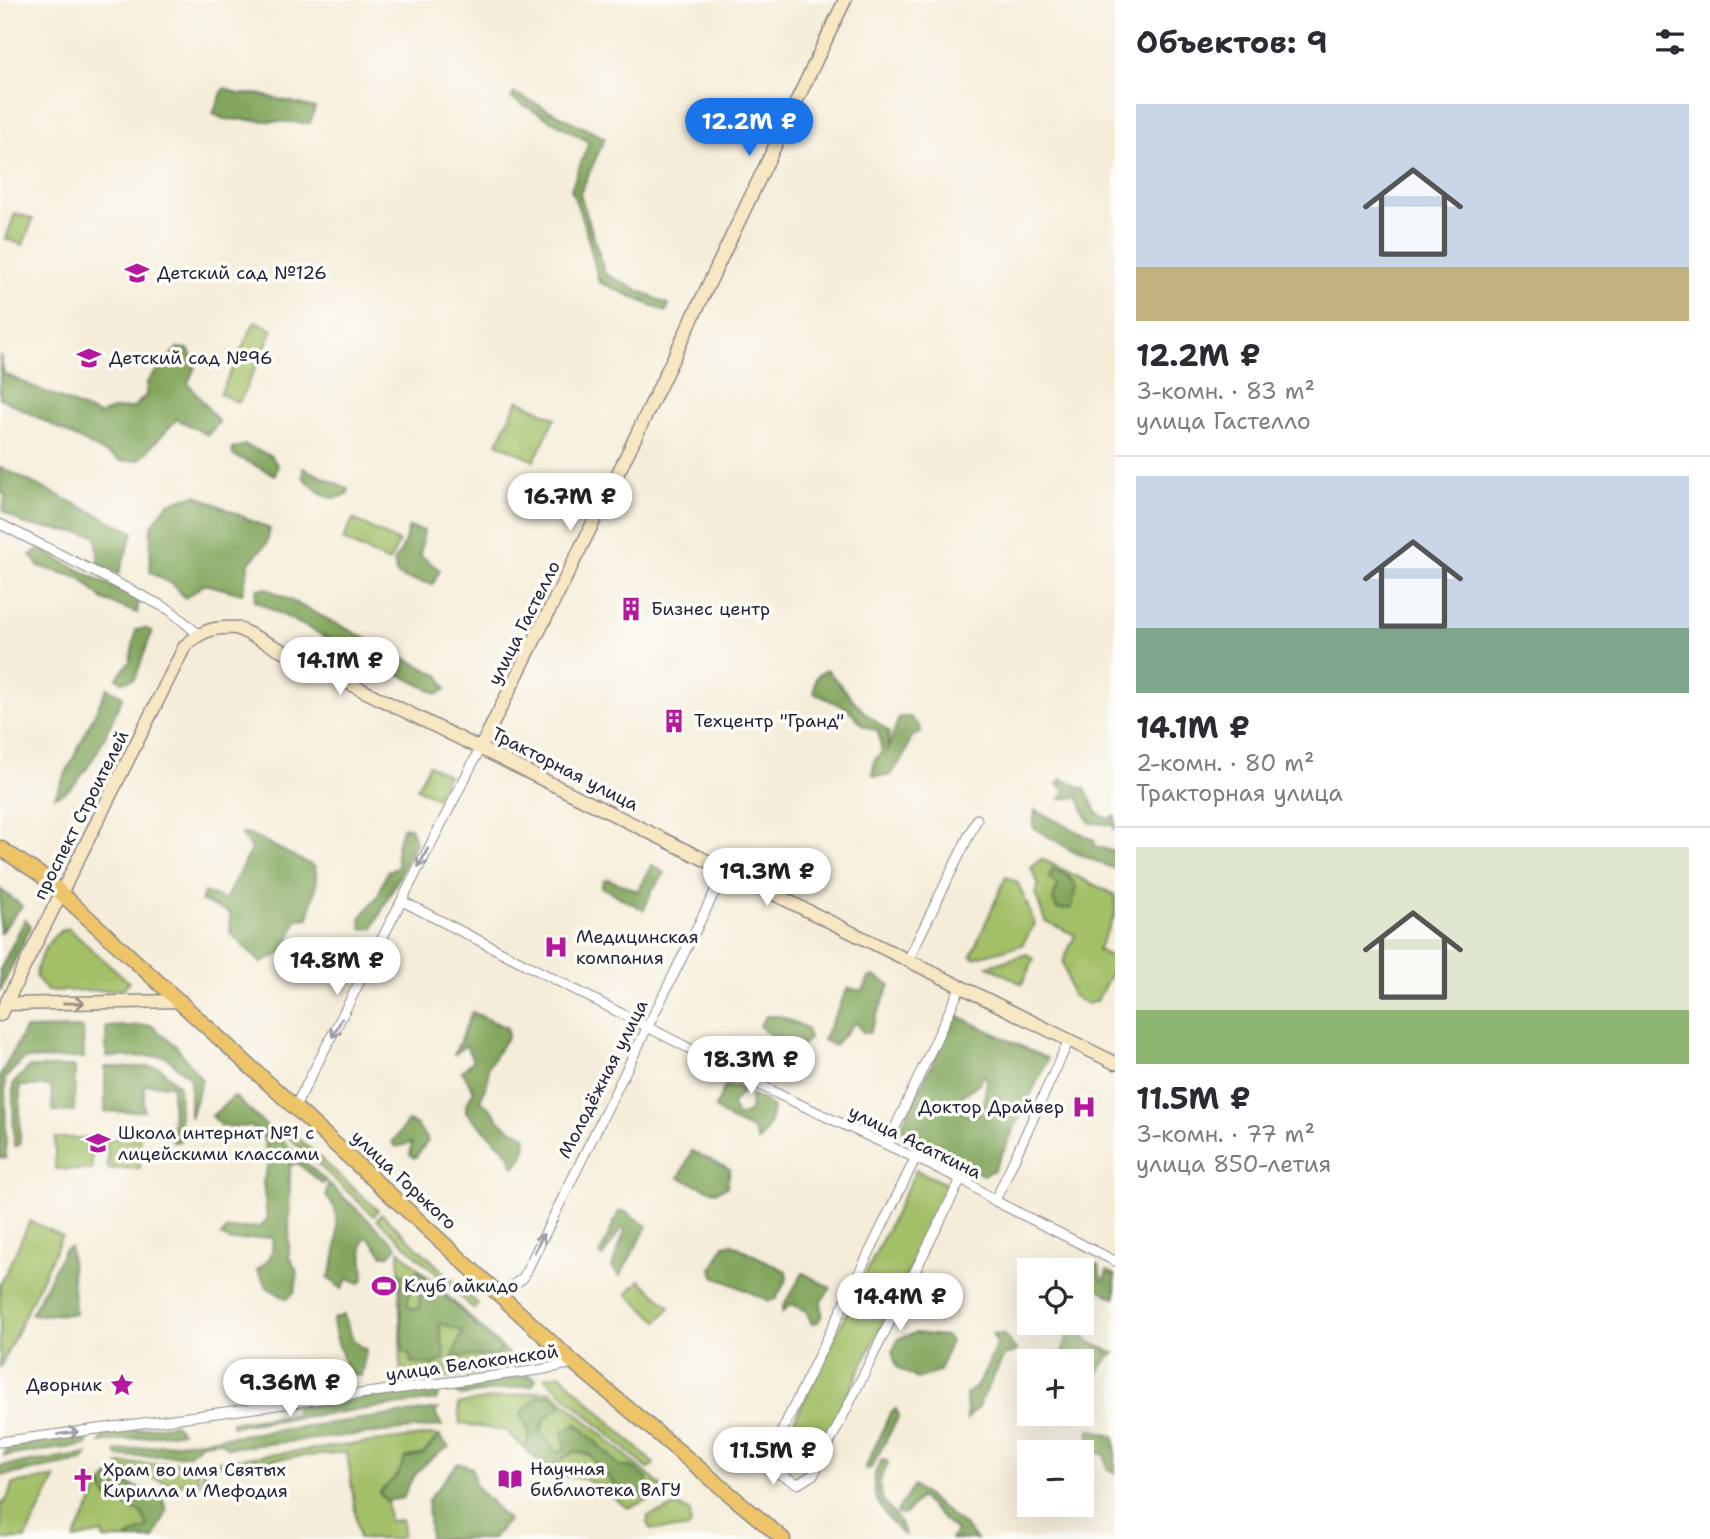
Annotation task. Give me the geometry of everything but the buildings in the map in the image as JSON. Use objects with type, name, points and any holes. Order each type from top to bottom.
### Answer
[{"type":"main road","name":"улица Гастелло","points":[[481,747],[628,453],[845,0]]},
{"type":"main road","name":"Тракторная улица","points":[[198,634],[216,627],[237,628],[1115,1063]]},
{"type":"main road","name":"проспект Строителей","points":[[3,1009],[185,646],[198,634]]},
{"type":"main road","name":"улица Горького","points":[[0,848],[41,875],[296,1105],[574,1363],[783,1539]]},
{"type":"main road","points":[[3,1009],[181,1001]]},
{"type":"street","points":[[0,524],[170,610],[198,634]]},
{"type":"street","name":"улица Гастелло","points":[[296,1105],[481,747]]},
{"type":"street","points":[[908,960],[977,819]]},
{"type":"street","name":"Молодёжная улица","points":[[499,1295],[523,1278],[726,869]]},
{"type":"street","name":"улица Асаткина","points":[[402,901],[784,1097],[961,1179],[995,1201],[1115,1261]]},
{"type":"street","points":[[887,1145],[961,986]]},
{"type":"street","points":[[995,1201],[1069,1040]]},
{"type":"street","points":[[916,1157],[773,1448],[774,1471],[798,1484],[814,1474],[961,1179]]},
{"type":"street","name":"улица Белоконской","points":[[0,1443],[486,1378],[574,1363]]},
{"type":"green space","points":[[224,88],[239,94],[258,94],[315,108],[310,123],[224,119],[213,114]]},
{"type":"green space","points":[[514,93],[605,138],[580,193],[605,274],[669,305],[666,312],[599,282],[584,223],[571,189],[589,142],[511,98]]},
{"type":"green space","points":[[15,213],[33,219],[23,245],[6,239]]},
{"type":"green space","points":[[255,321],[273,330],[239,403],[220,394]]},
{"type":"green space","points":[[177,348],[188,349],[196,365],[188,383],[219,422],[208,435],[177,419],[139,460],[121,461],[0,398],[0,354],[4,374],[99,415],[115,409],[133,408],[146,395],[147,382]]},
{"type":"green space","points":[[518,400],[555,418],[534,461],[497,443]]},
{"type":"green space","points":[[245,445],[271,456],[278,466],[275,475],[233,455],[232,449]]},
{"type":"green space","points":[[0,467],[133,532],[119,574],[99,565],[96,535],[26,525],[3,511],[5,495],[0,492]]},
{"type":"green space","points":[[303,468],[349,489],[347,494],[334,498],[323,494],[303,477]]},
{"type":"green space","points":[[196,495],[270,529],[267,543],[249,563],[242,594],[205,584],[185,598],[173,585],[150,572],[151,527],[168,503]]},
{"type":"green space","points":[[353,519],[399,542],[389,562],[343,540]]},
{"type":"green space","points":[[409,527],[424,531],[420,555],[440,570],[433,584],[402,578],[396,573],[394,561],[403,547]]},
{"type":"green space","points":[[38,549],[139,600],[137,613],[103,600],[82,579],[38,566],[30,555]]},
{"type":"green space","points":[[266,588],[440,676],[446,689],[438,694],[255,601],[257,589]]},
{"type":"green space","points":[[145,628],[152,632],[135,679],[122,682],[117,678],[130,661],[136,630]]},
{"type":"green space","points":[[827,670],[864,712],[889,732],[887,751],[899,717],[910,717],[920,727],[921,733],[912,736],[903,758],[889,776],[873,774],[874,761],[882,752],[878,731],[864,726],[847,708],[814,693],[816,679]]},
{"type":"green space","points":[[107,688],[123,696],[104,738],[77,782],[55,796]]},
{"type":"green space","points":[[429,765],[448,775],[436,798],[417,788]]},
{"type":"green space","points":[[1061,779],[1085,789],[1098,814],[1108,819],[1115,816],[1115,830],[1112,825],[1089,822],[1078,797],[1060,799],[1065,790],[1057,784]]},
{"type":"green space","points":[[1035,810],[1094,840],[1095,846],[1115,852],[1115,869],[1074,852],[1033,827]]},
{"type":"green space","points":[[410,827],[416,843],[373,928],[362,929],[360,918],[378,896],[387,872],[398,867],[396,851],[402,828]]},
{"type":"green space","points":[[241,834],[250,834],[315,867],[316,888],[309,918],[297,919],[284,952],[261,963],[230,933],[230,913],[201,901],[204,892],[225,900],[251,849]]},
{"type":"green space","points":[[1041,859],[1115,895],[1115,915],[1098,950],[1115,959],[1115,965],[1097,1001],[1087,1004],[1072,995],[1063,962],[1075,935],[1045,921],[1035,893],[1039,885],[1031,868]]},
{"type":"green space","points":[[652,865],[665,873],[652,890],[644,910],[601,887],[604,880],[608,879],[638,891]]},
{"type":"green space","points":[[1053,869],[1068,876],[1076,885],[1072,908],[1057,909],[1053,899],[1058,886],[1049,878]]},
{"type":"green space","points":[[1006,877],[1018,883],[1035,924],[1022,945],[974,958],[971,956]]},
{"type":"green space","points":[[0,889],[22,906],[0,933]]},
{"type":"green space","points":[[25,919],[31,926],[0,991],[0,970]]},
{"type":"green space","points":[[68,928],[129,982],[122,990],[47,991],[36,977],[39,962],[50,941]]},
{"type":"green space","points":[[1027,954],[1034,959],[1022,984],[988,966]]},
{"type":"green space","points":[[874,976],[890,985],[869,1033],[863,1032],[856,1022],[834,1046],[823,1040],[848,988],[863,991],[869,978]]},
{"type":"green space","points":[[472,1012],[507,1028],[508,1036],[488,1067],[488,1080],[480,1101],[503,1124],[526,1138],[524,1156],[514,1167],[509,1154],[466,1112],[466,1104],[474,1091],[462,1071],[473,1061],[466,1045],[454,1055]]},
{"type":"green space","points":[[956,1015],[1048,1059],[994,1170],[983,1175],[903,1135],[902,1125]],"holes":[[[983,1075],[987,1079],[979,1111],[976,1115],[964,1114],[960,1107],[961,1097],[979,1083]]]},
{"type":"green space","points":[[766,1016],[780,1016],[807,1028],[809,1039],[799,1047],[772,1036],[759,1026]]},
{"type":"green space","points":[[151,1025],[177,1047],[202,1080],[190,1118],[190,1078],[165,1056],[106,1057],[106,1027]]},
{"type":"green space","points":[[83,1028],[84,1058],[24,1059],[5,1078],[6,1158],[0,1158],[0,1076],[25,1029]]},
{"type":"green space","points":[[29,1067],[75,1067],[74,1112],[53,1111],[51,1086],[20,1086],[20,1145],[14,1146],[13,1084]]},
{"type":"green space","points":[[105,1067],[159,1067],[179,1086],[180,1141],[173,1142],[172,1085],[144,1085],[144,1111],[105,1112]]},
{"type":"green space","points":[[725,1086],[737,1086],[743,1091],[732,1104],[737,1117],[750,1111],[751,1095],[763,1099],[773,1108],[769,1126],[758,1142],[753,1130],[732,1121],[715,1108]]},
{"type":"green space","points":[[234,1096],[326,1181],[323,1184],[297,1163],[290,1166],[289,1257],[298,1273],[295,1291],[287,1299],[268,1288],[257,1270],[270,1256],[272,1237],[231,1241],[221,1236],[227,1229],[260,1227],[267,1220],[263,1182],[269,1161],[262,1133],[252,1127],[221,1126],[212,1116]]},
{"type":"green space","points":[[408,1121],[416,1124],[428,1141],[415,1158],[410,1155],[412,1143],[396,1147],[392,1143]]},
{"type":"green space","points":[[289,1130],[378,1210],[374,1216],[287,1136]]},
{"type":"green space","points":[[140,1137],[140,1168],[108,1169],[107,1138]]},
{"type":"green space","points":[[55,1138],[92,1138],[92,1170],[55,1169]]},
{"type":"green space","points":[[692,1151],[730,1169],[727,1187],[715,1192],[679,1178]]},
{"type":"green space","points":[[916,1170],[950,1186],[824,1443],[791,1427]]},
{"type":"green space","points":[[328,1183],[397,1246],[390,1255],[383,1255],[369,1238],[365,1238],[362,1247],[364,1279],[360,1283],[348,1278],[342,1289],[328,1278],[334,1263],[337,1218],[326,1196]]},
{"type":"green space","points":[[619,1211],[626,1212],[647,1226],[620,1276],[612,1267],[625,1230],[621,1228],[603,1257],[600,1254]]},
{"type":"green space","points":[[382,1214],[478,1304],[474,1309],[377,1219]]},
{"type":"green space","points":[[30,1221],[62,1236],[0,1368],[0,1285]]},
{"type":"green space","points":[[732,1244],[786,1271],[787,1278],[776,1299],[769,1301],[714,1276],[712,1269],[724,1245]]},
{"type":"green space","points":[[70,1247],[75,1314],[31,1315],[64,1250]]},
{"type":"green space","points":[[399,1250],[522,1367],[401,1383]]},
{"type":"green space","points":[[1094,1264],[1099,1266],[1101,1280],[1104,1280],[1107,1271],[1115,1275],[1115,1298],[1094,1287]]},
{"type":"green space","points":[[418,1271],[501,1348],[499,1355],[453,1357],[462,1331],[440,1323],[444,1359],[432,1365],[411,1362],[410,1355],[403,1351],[399,1275],[406,1274],[412,1282],[407,1304],[412,1309],[419,1309],[420,1291],[411,1279]]},
{"type":"green space","points":[[803,1273],[831,1288],[821,1301],[822,1315],[818,1322],[812,1324],[806,1311],[791,1304],[782,1312]]},
{"type":"green space","points":[[640,1280],[670,1307],[658,1321],[627,1294]]},
{"type":"green space","points":[[344,1315],[353,1340],[366,1350],[361,1376],[346,1373],[333,1319]]},
{"type":"green space","points":[[915,1333],[945,1336],[951,1341],[939,1371],[917,1379],[897,1367],[892,1352],[899,1338]]},
{"type":"green space","points":[[992,1334],[1004,1335],[1017,1351],[1004,1356],[978,1407],[967,1419],[966,1394],[977,1385],[985,1372],[997,1343]]},
{"type":"green space","points":[[1068,1335],[1081,1335],[1093,1344],[1115,1353],[1107,1359],[1094,1382],[1094,1349],[1063,1349]]},
{"type":"green space","points":[[560,1374],[654,1464],[648,1469],[544,1377]]},
{"type":"green space","points":[[527,1375],[536,1378],[533,1385],[461,1396],[454,1392],[458,1385]]},
{"type":"green space","points":[[432,1389],[439,1394],[436,1400],[232,1426],[232,1422],[296,1414],[295,1407]]},
{"type":"green space","points":[[552,1391],[661,1486],[660,1496],[628,1508],[589,1481],[559,1475],[547,1469],[575,1451],[590,1455],[606,1477],[634,1468],[620,1466],[577,1424],[566,1447],[558,1454],[540,1431],[547,1416],[537,1400],[521,1413],[530,1434],[525,1449],[506,1431],[460,1424],[458,1404]]},
{"type":"green space","points":[[550,1394],[563,1405],[547,1416],[540,1431],[558,1453],[566,1447],[562,1432],[577,1424],[620,1466],[634,1468],[647,1479],[644,1497],[621,1492],[590,1455],[575,1451],[547,1469],[525,1449],[530,1434],[521,1413],[539,1396]]},
{"type":"green space","points":[[438,1409],[435,1413],[442,1426],[228,1448],[221,1441],[201,1443],[189,1455],[118,1457],[116,1451]]},
{"type":"green space","points":[[896,1409],[899,1416],[871,1468],[865,1469],[890,1413]]},
{"type":"green space","points":[[175,1424],[182,1432],[100,1443],[103,1434]]},
{"type":"green space","points":[[1090,1429],[1115,1437],[1115,1473],[1107,1468],[1105,1455],[1094,1453],[1094,1440],[1089,1440]]},
{"type":"green space","points":[[87,1436],[88,1445],[4,1456],[8,1446]]},
{"type":"green space","points":[[439,1436],[423,1454],[405,1458],[398,1475],[379,1493],[387,1501],[389,1521],[402,1520],[403,1535],[396,1539],[359,1539],[347,1452],[206,1466],[206,1484],[202,1484],[202,1463]]},
{"type":"green space","points":[[439,1436],[449,1447],[421,1468],[403,1498],[387,1501],[379,1493],[398,1475],[405,1458],[423,1454]]},
{"type":"green space","points":[[88,1454],[83,1461],[0,1476],[0,1466]]},
{"type":"green space","points":[[882,1459],[888,1462],[881,1478],[881,1495],[905,1535],[898,1531],[884,1513],[877,1499],[875,1475]]},
{"type":"green space","points":[[198,1463],[198,1484],[171,1484],[123,1469],[118,1464]]},
{"type":"green space","points":[[458,1463],[472,1468],[475,1485],[508,1520],[492,1539],[430,1539],[428,1500]]},
{"type":"green space","points":[[109,1476],[162,1498],[167,1511],[154,1539],[125,1539],[148,1527],[142,1513],[107,1497],[101,1485]]},
{"type":"green space","points":[[56,1477],[25,1539],[0,1539],[0,1506],[7,1499],[13,1484]]},
{"type":"green space","points":[[101,1485],[107,1497],[143,1513],[148,1528],[125,1539],[104,1539],[102,1533],[74,1539]]},
{"type":"green space","points":[[914,1486],[967,1528],[976,1539],[951,1539],[956,1531],[920,1497],[906,1514],[898,1515],[897,1511]]},
{"type":"green space","points":[[677,1506],[690,1511],[691,1524],[688,1529],[651,1529],[647,1523],[648,1516]]},
{"type":"place","name":"Детский сад №126","points":[[137,273]]},
{"type":"place","name":"Детский сад №96","points":[[89,358]]},
{"type":"place","name":"Бизнес центр","points":[[631,609]]},
{"type":"place","name":"Техцентр \"Гранд\"","points":[[674,721]]},
{"type":"place","name":"Медицинская компания","points":[[556,947]]},
{"type":"place","name":"Доктор Драйвер","points":[[1084,1107]]},
{"type":"place","name":"Школа интернат №1 с лицейскими классами","points":[[98,1143]]},
{"type":"place","name":"Клуб айкидо","points":[[384,1286]]},
{"type":"place","name":"Дворник","points":[[122,1385]]},
{"type":"place","name":"Научная библиотека ВлГУ","points":[[510,1479]]},
{"type":"place","name":"Храм во имя Святых Кирилла и Мефодия","points":[[83,1480]]}]
